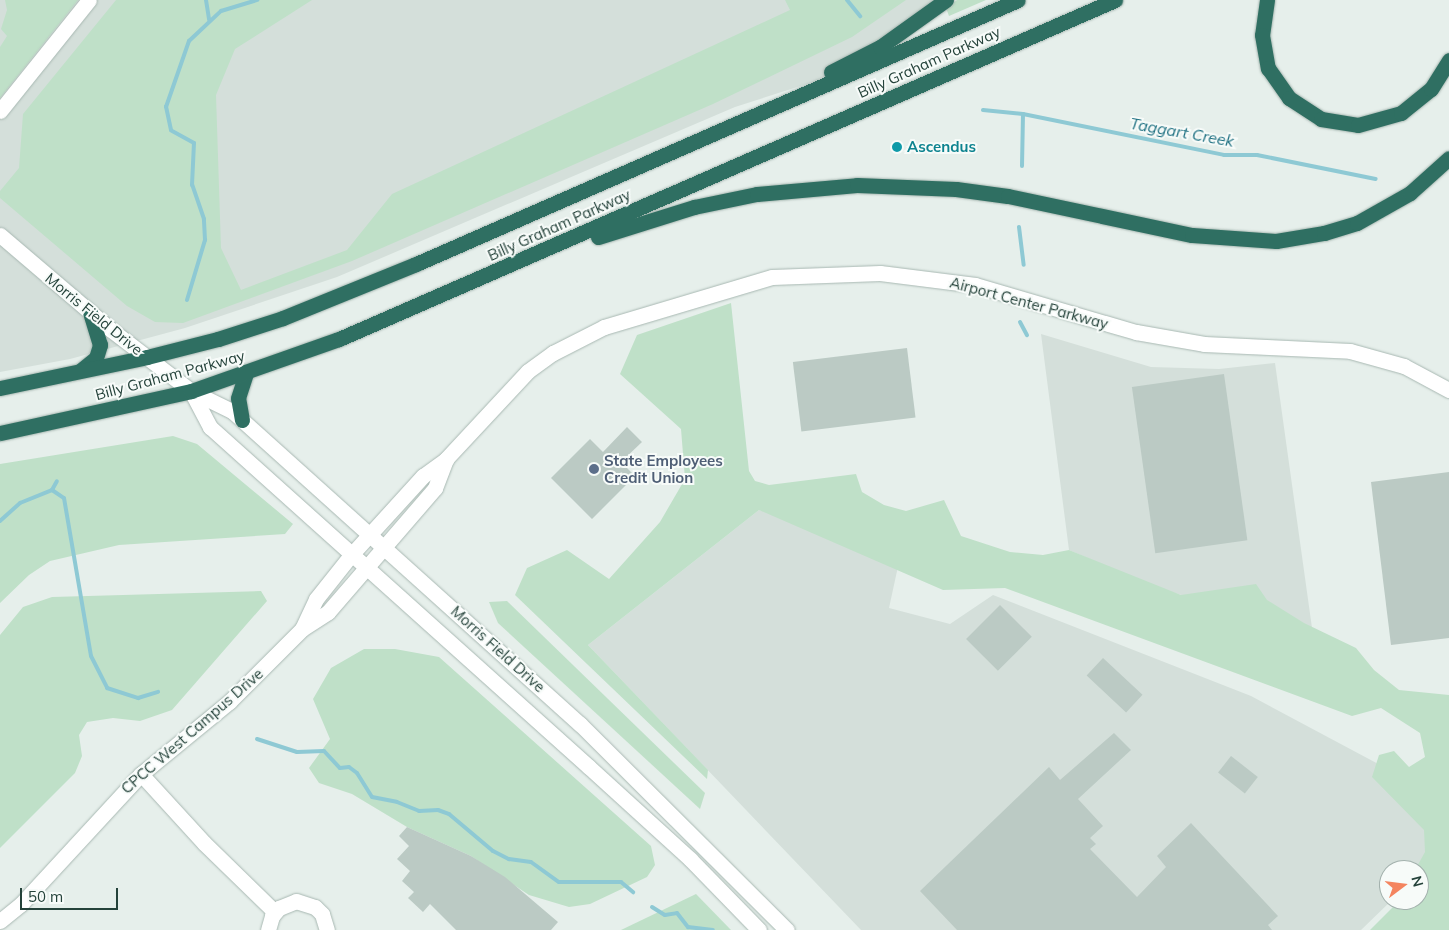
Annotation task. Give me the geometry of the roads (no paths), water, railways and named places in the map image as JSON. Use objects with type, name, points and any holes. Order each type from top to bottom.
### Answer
[{"type":"highway","points":[[732,124],[880,47],[946,0]]},
{"type":"highway","name":"Billy Graham Parkway","points":[[0,388],[74,374],[218,339],[350,292],[1018,0]]},
{"type":"highway","name":"Billy Graham Parkway","points":[[0,433],[190,391],[246,373],[390,319],[1115,0]]},
{"type":"highway","points":[[1267,0],[1262,35],[1268,68],[1289,98],[1321,119],[1358,125],[1401,113],[1431,89],[1449,60]]},
{"type":"highway","points":[[525,260],[694,207],[757,194],[858,185],[956,189],[1008,196],[1192,235],[1276,241],[1324,233],[1378,213],[1410,193],[1449,158]]},
{"type":"highway","points":[[74,374],[90,366],[100,345],[90,312]]},
{"type":"highway","points":[[242,420],[238,398],[246,373]]},
{"type":"street","points":[[0,111],[89,0]]},
{"type":"street","name":"Morris Field Drive","points":[[0,235],[90,312],[190,391],[232,411],[580,724],[705,846],[787,930]]},
{"type":"street","name":"Airport Center Parkway","points":[[351,555],[423,476],[446,459],[489,409],[528,371],[553,353],[604,327],[639,314],[772,278],[880,273],[975,285],[1136,332],[1204,344],[1350,351],[1404,366],[1449,390]]},
{"type":"street","name":"Morris Field Drive","points":[[190,391],[210,427],[690,859],[759,930]]},
{"type":"street","name":"Airport Center Parkway","points":[[386,548],[436,488],[446,459]]},
{"type":"street","name":"CPCC West Campus Drive","points":[[0,921],[21,904],[141,774],[229,702],[302,628],[328,612],[386,548]]},
{"type":"street","name":"CPCC West Campus Drive","points":[[302,628],[316,599],[351,555]]},
{"type":"street","points":[[141,774],[204,842],[275,912]]},
{"type":"street","points":[[690,859],[705,846]]},
{"type":"street","points":[[268,930],[275,912],[287,903],[306,902],[322,914],[327,930]]},
{"type":"waterway","points":[[206,0],[209,20]]},
{"type":"waterway","name":"Taggart Creek","points":[[187,300],[205,240],[204,219],[192,185],[194,143],[171,130],[166,107],[189,41],[221,11],[257,0]]},
{"type":"waterway","name":"Taggart Creek","points":[[847,0],[860,16]]},
{"type":"waterway","name":"Taggart Creek","points":[[983,110],[1023,114],[1224,155],[1257,155],[1376,179]]},
{"type":"waterway","points":[[1022,166],[1023,114]]},
{"type":"waterway","points":[[1019,227],[1024,265]]},
{"type":"waterway","points":[[1020,322],[1027,335]]},
{"type":"waterway","name":"Taggart Creek","points":[[0,521],[20,503],[52,490],[57,481]]},
{"type":"waterway","points":[[52,490],[64,498],[91,656],[107,688],[138,698],[158,692]]},
{"type":"waterway","points":[[257,739],[297,752],[324,751],[340,768],[349,767],[357,773],[372,797],[397,802],[419,811],[438,810],[449,814],[493,851],[509,859],[531,862],[559,882],[621,882],[633,892]]},
{"type":"waterway","points":[[652,907],[665,915],[677,913],[688,927],[713,930]]},
{"type":"place","name":"Ascendus","points":[[897,147]]},
{"type":"place","name":"State Employees Credit Union","points":[[594,469]]}]
